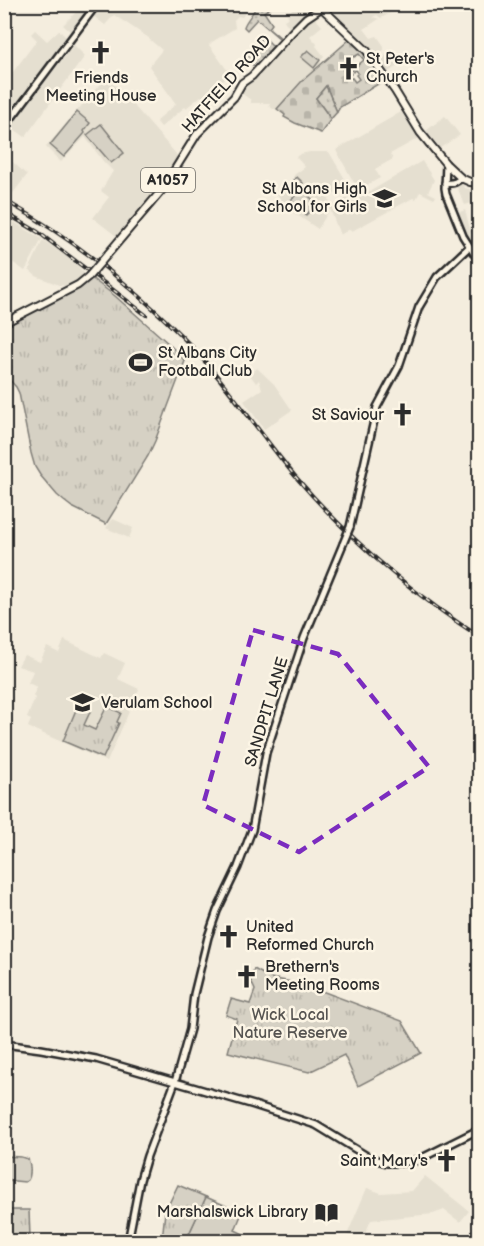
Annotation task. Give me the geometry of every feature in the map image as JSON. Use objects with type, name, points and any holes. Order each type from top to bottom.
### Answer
[{"type":"main road","points":[[322,7],[367,51],[420,132],[446,164],[461,178],[480,183]]},
{"type":"main road","name":"HATFIELD ROAD","points":[[4,323],[78,285],[89,276],[162,190],[197,134],[234,97],[242,83],[253,75],[291,33],[306,18],[322,7]]},
{"type":"street","points":[[4,128],[97,4]]},
{"type":"street","points":[[446,164],[446,194],[463,236],[480,263]]},
{"type":"street","points":[[446,183],[452,183],[461,178]]},
{"type":"street","name":"SANDPIT LANE","points":[[128,1242],[140,1180],[175,1082],[190,1029],[194,997],[208,937],[217,910],[238,867],[252,830],[266,753],[304,638],[350,526],[377,407],[399,366],[418,307],[437,277],[469,247]]},
{"type":"street","points":[[4,1044],[76,1055],[237,1100],[316,1125],[370,1158],[387,1162],[401,1163],[418,1160],[480,1129]]},
{"type":"highlighted area","points":[[253,630],[338,654],[429,767],[299,852],[203,805]]},
{"type":"shaded area","points":[[250,4],[242,17],[238,16],[234,20],[235,28],[209,45],[230,74],[205,99],[201,96],[161,127],[156,121],[176,104],[149,66],[162,50],[149,38],[114,15],[105,25],[88,12],[72,33],[63,25],[76,12],[72,8],[69,10],[65,5]]},
{"type":"shaded area","points":[[291,5],[310,5],[313,8],[290,29],[284,20],[289,17],[287,15],[293,8]]},
{"type":"shaded area","points":[[339,5],[406,5],[381,18],[377,15],[373,17],[379,19],[364,29],[371,38],[377,36],[384,46],[384,50],[375,55],[341,23],[334,12],[335,7]]},
{"type":"shaded area","points":[[311,17],[322,26],[310,36],[324,56],[320,60],[321,63],[277,109],[269,106],[270,103],[251,103],[251,100],[241,93],[249,81]]},
{"type":"shaded area","points":[[35,30],[47,41],[59,30],[67,38],[5,122],[4,84],[37,40],[31,34]]},
{"type":"shaded area","points":[[74,45],[85,56],[25,137],[10,126]]},
{"type":"shaded area","points":[[391,53],[399,65],[388,72],[379,60]]},
{"type":"shaded area","points":[[106,77],[176,154],[178,160],[160,190],[120,235],[115,235],[93,218],[109,197],[101,191],[113,171],[85,137],[61,162],[46,147]]},
{"type":"shaded area","points":[[401,112],[419,138],[390,154],[393,159],[375,169],[380,178],[358,190],[336,150]]},
{"type":"shaded area","points":[[445,116],[460,135],[440,148],[426,131]]},
{"type":"shaded area","points":[[310,152],[329,152],[345,179],[341,181],[344,188],[329,197],[330,207],[354,194],[357,199],[422,161],[434,180],[428,192],[436,196],[434,199],[420,192],[416,199],[413,198],[352,231],[350,229],[340,235],[330,209],[318,229],[288,209],[277,194],[293,179],[294,175],[305,167],[296,157]]},
{"type":"shaded area","points":[[5,155],[27,175],[10,197],[5,195]]},
{"type":"shaded area","points":[[461,183],[465,188],[473,190],[475,202],[465,205],[456,185]]},
{"type":"shaded area","points":[[465,210],[474,244],[471,247],[455,214]]},
{"type":"shaded area","points":[[4,216],[42,239],[25,271],[5,257]]},
{"type":"shaded area","points":[[43,240],[74,262],[84,273],[78,281],[67,286],[59,285],[36,276],[29,270]]},
{"type":"shaded area","points":[[257,368],[274,384],[292,410],[264,429],[244,401],[262,389],[259,380],[256,383],[250,375]]},
{"type":"shaded area","points":[[113,519],[133,528],[129,538],[106,528]]},
{"type":"shaded area","name":"Verulam School","points":[[64,640],[101,658],[104,653],[125,663],[118,679],[139,689],[107,762],[28,727],[31,720],[27,718],[37,687],[28,683],[33,671],[18,666],[24,655],[40,662],[47,647],[59,653]]},
{"type":"shaded area","points":[[425,1176],[469,1211],[460,1222],[444,1210],[433,1214],[371,1220],[362,1241],[347,1235],[367,1188],[381,1193],[412,1191]]},
{"type":"green space","points":[[256,5],[275,5],[264,12],[272,24],[269,28],[280,39],[257,19],[247,30],[244,27]]},
{"type":"green space","points":[[263,36],[273,46],[255,67],[244,57]]},
{"type":"green space","points":[[349,40],[365,53],[383,81],[340,107],[337,112],[326,86],[316,98],[331,119],[321,133],[284,117],[285,115],[277,109],[302,81]],"holes":[[[359,54],[364,60],[352,70],[353,72],[356,70],[359,79],[355,82],[352,78],[349,79],[347,77],[351,74],[349,70],[345,73],[341,67],[352,59],[351,57]]]},
{"type":"green space","points":[[308,50],[320,60],[314,68],[301,57]]},
{"type":"green space","points":[[326,86],[337,112],[331,119],[316,98]]},
{"type":"green space","points":[[77,112],[90,123],[85,133],[64,157],[50,145]]},
{"type":"green space","points":[[101,124],[124,153],[111,163],[87,135]]},
{"type":"green space","points":[[297,177],[303,183],[292,194],[286,188]]},
{"type":"green space","points":[[302,189],[317,204],[306,215],[291,200]]},
{"type":"green space","points":[[479,229],[479,260],[471,247],[475,244],[472,231]]},
{"type":"green space","points":[[90,277],[115,296],[185,361],[148,456],[106,524],[72,507],[57,495],[40,475],[31,453],[19,393],[5,375],[5,326]]},
{"type":"green space","points":[[78,705],[91,710],[84,725],[95,730],[106,708],[109,707],[121,713],[117,722],[119,723],[103,758],[63,741]]},
{"type":"green space","name":"Wick Local Nature Reserve","points":[[254,969],[270,978],[303,984],[402,1021],[421,1053],[358,1086],[344,1055],[309,1072],[228,1052],[237,1019],[226,1015],[231,999],[250,1004],[255,990],[250,979]]},
{"type":"green space","points":[[4,1156],[28,1159],[30,1175],[28,1180],[25,1182],[5,1180]]},
{"type":"green space","points":[[178,1185],[206,1197],[188,1236],[193,1238],[192,1241],[162,1240],[165,1212]]},
{"type":"green space","points":[[206,1197],[242,1213],[235,1230],[250,1237],[248,1241],[200,1242],[188,1236]]},
{"type":"green space","points":[[5,1210],[29,1210],[30,1237],[121,1241],[5,1241]]},
{"type":"railway","points":[[4,200],[80,249],[150,306],[207,363],[315,499],[359,543],[405,583],[480,637]]},
{"type":"railway","points":[[4,212],[38,232],[146,315]]},
{"type":"place","name":"Friends Meeting House","points":[[101,53]]},
{"type":"place","name":"St Peter's Church","points":[[348,68]]},
{"type":"place","name":"St Albans High School for Girls","points":[[385,198]]},
{"type":"place","name":"St Albans City Football Club","points":[[140,362]]},
{"type":"place","name":"St Saviour","points":[[402,415]]},
{"type":"place","name":"Verulam School","points":[[83,703]]},
{"type":"place","name":"United Reformed Church","points":[[228,936]]},
{"type":"place","name":"Brethern's Meeting Rooms","points":[[247,976]]},
{"type":"place","name":"Saint Mary's","points":[[446,1161]]},
{"type":"place","name":"Marshalswick Library","points":[[326,1212]]}]
